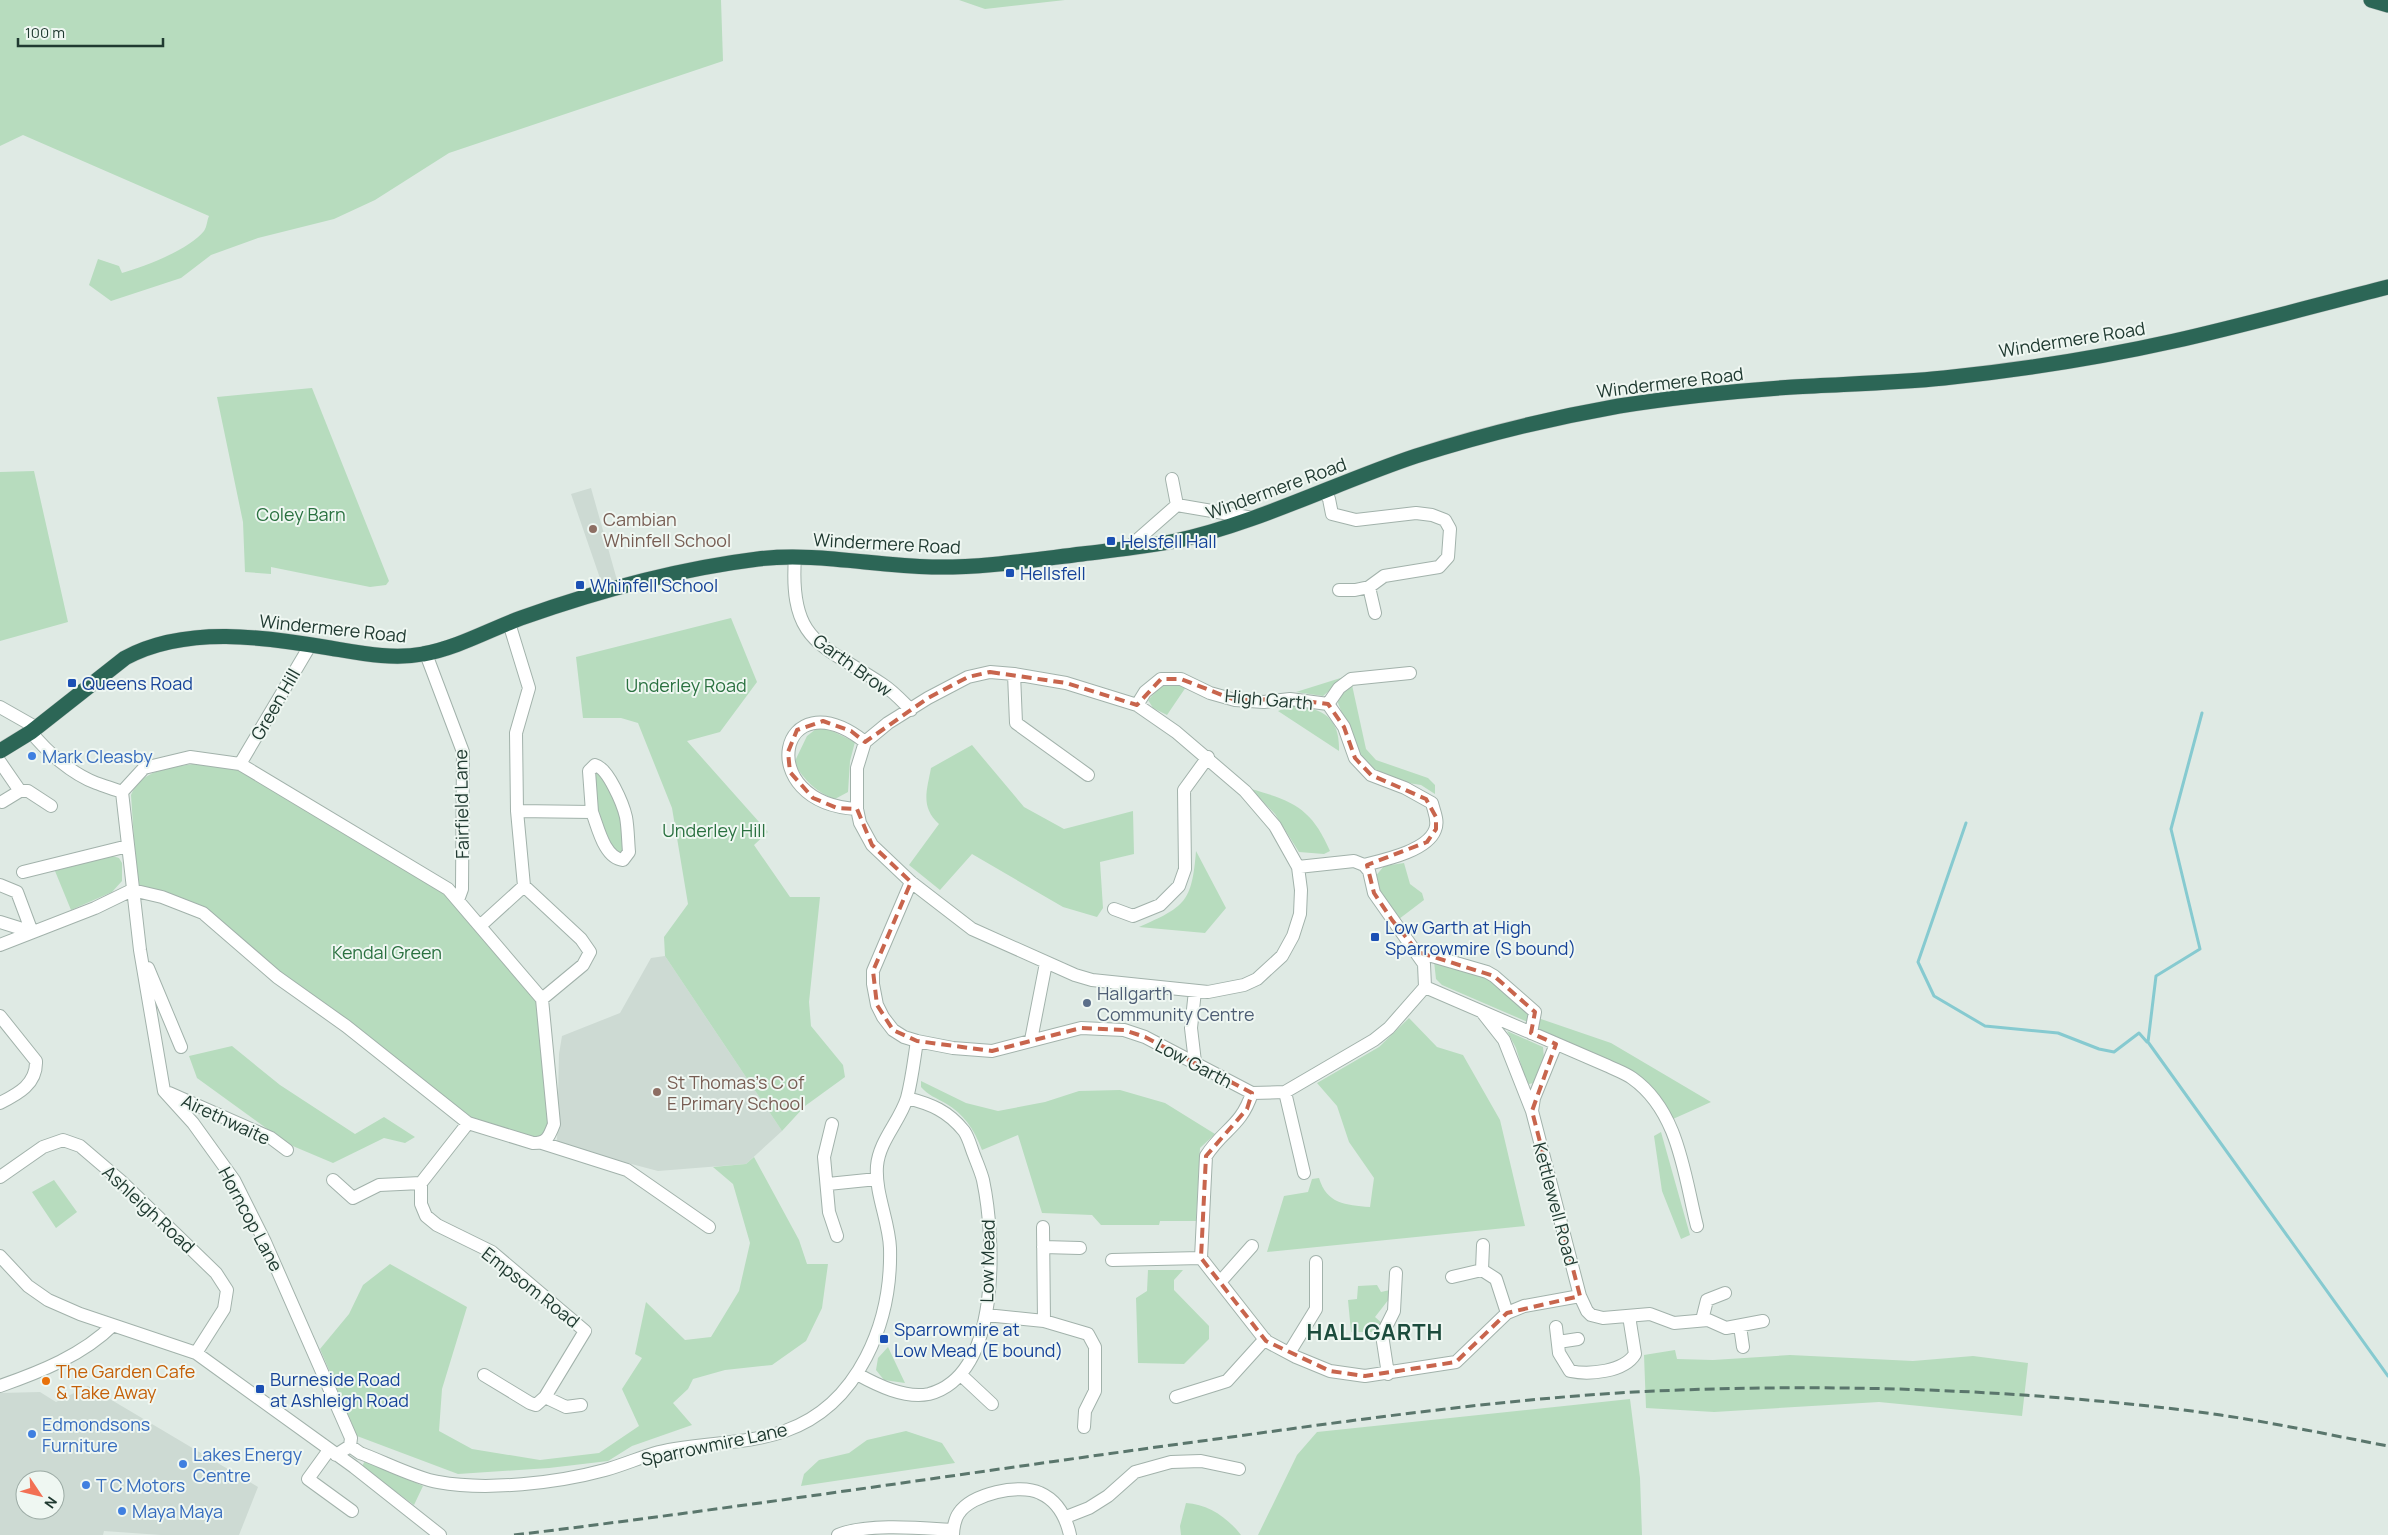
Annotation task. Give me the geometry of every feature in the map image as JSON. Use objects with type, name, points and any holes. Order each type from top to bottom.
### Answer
[{"type":"highway","points":[[2371,0],[2388,5]]},
{"type":"highway","name":"Windermere Road","points":[[0,751],[34,730],[125,658],[152,645],[185,640],[241,637],[311,644],[379,655],[408,656],[426,654],[509,623],[607,590],[679,572],[767,558],[795,557],[935,567],[1010,563],[1166,543],[1205,534],[1253,518],[1416,456],[1589,412],[1666,399],[1744,391],[1948,378],[2116,353],[2177,340],[2388,287]]},
{"type":"street","points":[[1172,479],[1177,505]]},
{"type":"street","points":[[1324,491],[1329,500],[1332,514],[1356,520],[1416,513],[1432,515],[1445,520],[1450,529],[1448,557],[1439,567],[1384,576],[1369,587],[1355,590],[1339,590]]},
{"type":"street","points":[[1177,505],[1253,518]]},
{"type":"street","points":[[1128,548],[1177,505]]},
{"type":"street","name":"Garth Brow","points":[[795,557],[794,574],[798,609],[803,624],[810,635],[830,653],[884,685],[911,710]]},
{"type":"street","points":[[1369,587],[1375,612]]},
{"type":"street","points":[[509,623],[529,688],[516,734],[517,811],[524,886],[581,939],[590,952],[583,965],[542,999]]},
{"type":"street","name":"Green Hill","points":[[240,764],[311,644]]},
{"type":"street","name":"Fairfield Lane","points":[[426,654],[463,752],[462,889],[458,900]]},
{"type":"street","points":[[990,672],[1066,683],[1137,705],[1208,757],[1245,791],[1275,826],[1298,867],[1301,890],[1300,914],[1293,936],[1282,956],[1266,973],[1244,985],[1223,990],[1195,991],[1092,980],[1074,975],[972,929],[911,882],[872,845],[860,823],[857,809],[857,768],[865,742],[888,723],[911,710],[928,698],[968,677],[990,672]]},
{"type":"street","points":[[1328,704],[1339,688],[1351,679],[1410,673]]},
{"type":"street","points":[[1014,674],[1016,723],[1088,775]]},
{"type":"street","name":"High Garth","points":[[1137,705],[1145,692],[1160,679],[1181,680],[1210,693],[1235,700],[1264,702],[1290,699],[1328,704],[1344,727],[1354,758],[1371,775],[1432,803],[1436,818],[1436,829],[1427,842],[1397,856],[1364,866],[1354,861],[1298,867]]},
{"type":"street","points":[[0,707],[34,730],[48,750],[75,771],[96,783],[122,792]]},
{"type":"street","points":[[857,809],[838,808],[813,798],[790,772],[788,752],[790,741],[797,730],[823,721],[851,731],[865,742]]},
{"type":"street","points":[[164,1090],[140,950],[122,792],[144,768],[190,757],[240,764],[448,889],[542,999],[554,1124],[549,1137],[542,1143]]},
{"type":"street","points":[[1114,909],[1132,916],[1160,905],[1179,886],[1185,869],[1184,790],[1208,757]]},
{"type":"street","points":[[0,762],[20,791]]},
{"type":"street","points":[[595,765],[601,767],[608,775],[626,817],[628,852],[623,860],[617,860],[608,851],[592,812],[589,771],[595,765]]},
{"type":"street","points":[[2,802],[20,791],[28,791],[51,806]]},
{"type":"street","points":[[517,811],[592,812]]},
{"type":"street","points":[[23,872],[128,846]]},
{"type":"street","points":[[1364,866],[1368,871],[1374,892],[1392,920],[1418,952],[1424,964],[1425,987],[1631,1078],[1656,1101],[1672,1130],[1697,1226]]},
{"type":"street","name":"Low Garth","points":[[911,882],[878,956],[873,984],[877,1004],[883,1017],[893,1030],[904,1037],[917,1041],[953,1048],[992,1051],[1081,1028],[1124,1030],[1145,1037],[1252,1093],[1285,1092],[1374,1040],[1389,1028],[1425,987]]},
{"type":"street","points":[[0,885],[17,892],[32,932]]},
{"type":"street","points":[[480,926],[524,886]]},
{"type":"street","points":[[0,945],[95,908],[132,890],[162,897],[202,913],[277,977],[346,1026],[468,1123],[532,1143],[542,1143],[627,1170],[709,1227]]},
{"type":"street","points":[[0,922],[32,932]]},
{"type":"street","points":[[140,950],[181,1046]]},
{"type":"street","points":[[1418,952],[1487,972],[1494,976],[1535,1012],[1531,1033]]},
{"type":"street","points":[[1031,1040],[1046,963]]},
{"type":"street","points":[[1195,991],[1191,1028],[1195,1062]]},
{"type":"street","name":"Kettlewell Road","points":[[1482,1012],[1504,1040],[1532,1111],[1580,1296],[1586,1311],[1591,1315],[1603,1318],[1629,1316]]},
{"type":"street","points":[[0,1016],[36,1061],[34,1077],[26,1087],[0,1104]]},
{"type":"street","name":"Sparrowmire Lane","points":[[355,1449],[437,1482],[473,1485],[547,1482],[604,1470],[659,1452],[784,1432],[821,1412],[842,1395],[857,1374],[877,1333],[889,1287],[890,1247],[876,1179],[877,1162],[882,1146],[906,1098],[917,1041]]},
{"type":"street","name":"Kettlewell Road","points":[[1532,1111],[1534,1098],[1556,1044]]},
{"type":"street","name":"Airethwaite","points":[[164,1090],[271,1138],[287,1150]]},
{"type":"street","name":"Horncop Lane","points":[[164,1090],[193,1123],[234,1180],[321,1365],[355,1449]]},
{"type":"street","points":[[1285,1092],[1304,1173]]},
{"type":"street","points":[[1252,1093],[1247,1109],[1233,1128],[1213,1145],[1206,1156],[1201,1258],[1265,1339],[1289,1353],[1330,1371],[1365,1376],[1388,1374],[1456,1362],[1507,1313],[1524,1306],[1580,1296]]},
{"type":"street","name":"Low Mead","points":[[857,1374],[879,1386],[904,1393],[928,1394],[946,1386],[962,1374],[974,1354],[986,1315],[990,1256],[983,1179],[965,1133],[949,1115],[931,1104],[906,1098]]},
{"type":"street","points":[[333,1180],[353,1198],[379,1185],[421,1183],[468,1123]]},
{"type":"street","points":[[832,1124],[824,1158],[828,1184],[829,1212],[837,1236]]},
{"type":"street","name":"Ashleigh Road","points":[[0,1177],[43,1147],[63,1140],[80,1146],[120,1181],[216,1273],[227,1290],[224,1309],[196,1353]]},
{"type":"street","points":[[828,1184],[876,1179]]},
{"type":"street","name":"Empsom Road","points":[[421,1183],[421,1204],[426,1216],[436,1225],[492,1252],[584,1327],[584,1336],[545,1397]]},
{"type":"street","points":[[1043,1227],[1044,1321]]},
{"type":"street","points":[[1482,1270],[1483,1245]]},
{"type":"street","points":[[1220,1282],[1252,1246]]},
{"type":"street","points":[[1044,1247],[1080,1248]]},
{"type":"street","points":[[0,1256],[28,1286],[48,1300],[113,1325],[196,1353],[332,1453],[354,1467],[440,1535]]},
{"type":"street","points":[[1112,1260],[1201,1258]]},
{"type":"street","points":[[1289,1353],[1316,1309],[1316,1262]]},
{"type":"street","points":[[1452,1277],[1482,1270],[1496,1279],[1507,1313]]},
{"type":"street","points":[[1388,1374],[1382,1335],[1394,1311],[1396,1273]]},
{"type":"street","points":[[1702,1320],[1708,1300],[1725,1293]]},
{"type":"street","points":[[1556,1327],[1559,1352],[1570,1371],[1582,1374],[1621,1366],[1630,1362],[1636,1354],[1629,1316],[1650,1314],[1674,1323],[1708,1320],[1726,1328],[1763,1322]]},
{"type":"street","points":[[986,1315],[1044,1321],[1088,1334],[1095,1347],[1095,1391],[1085,1411],[1084,1427]]},
{"type":"street","points":[[0,1386],[39,1373],[99,1339],[113,1325]]},
{"type":"street","points":[[1740,1326],[1743,1348]]},
{"type":"street","points":[[1176,1397],[1227,1381],[1265,1339]]},
{"type":"street","points":[[1558,1342],[1578,1339]]},
{"type":"street","points":[[962,1374],[992,1404]]},
{"type":"street","points":[[484,1375],[530,1404],[536,1405],[545,1397],[566,1407],[581,1405]]},
{"type":"street","points":[[352,1511],[308,1478],[332,1453],[355,1449],[354,1467]]},
{"type":"street","points":[[1066,1517],[1089,1508],[1108,1496],[1135,1472],[1171,1462],[1201,1461],[1239,1468]]},
{"type":"street","points":[[838,1535],[848,1531],[907,1526],[953,1533],[959,1513],[983,1494],[1016,1489],[1040,1492],[1056,1504],[1066,1517],[1070,1535]]},
{"type":"highlighted area","points":[[990,672],[1066,683],[1137,705],[1161,679],[1181,679],[1235,700],[1290,699],[1328,704],[1344,727],[1355,758],[1371,775],[1426,799],[1436,817],[1436,829],[1427,842],[1367,865],[1374,893],[1392,920],[1418,952],[1494,976],[1535,1012],[1531,1033],[1556,1044],[1532,1111],[1580,1296],[1507,1313],[1456,1362],[1388,1374],[1365,1376],[1330,1371],[1266,1341],[1201,1258],[1206,1156],[1247,1109],[1252,1093],[1145,1037],[1124,1030],[1081,1028],[992,1051],[917,1041],[893,1030],[877,1005],[873,971],[911,882],[872,845],[857,809],[837,808],[813,798],[790,772],[788,752],[797,730],[823,721],[851,731],[865,742],[928,698],[968,677]]},
{"type":"shaded area","name":"Cambian Whinfell School","points":[[591,488],[617,580],[601,581],[571,494]]},
{"type":"shaded area","name":"St Thomas's C of E Primary School","points":[[665,956],[782,1131],[746,1164],[658,1171],[563,1146],[557,1142],[559,1054],[562,1036],[620,1013],[651,958]]},
{"type":"shaded area","points":[[88,1386],[258,1487],[239,1535],[161,1535],[104,1531],[103,1535],[0,1535],[0,1393],[40,1392],[56,1402]]},
{"type":"green space","points":[[0,0],[721,0],[723,61],[449,153],[375,200],[334,219],[258,238],[211,255],[181,278],[111,301],[89,285],[98,259],[119,266],[122,273],[142,266],[178,251],[197,238],[205,229],[209,216],[23,135],[0,146]]},
{"type":"green space","points":[[959,0],[1065,0],[985,9]]},
{"type":"green space","name":"Coley Barn","points":[[312,388],[389,581],[386,585],[370,587],[271,567],[271,574],[245,572],[243,522],[217,397]]},
{"type":"green space","points":[[34,471],[68,622],[0,641],[0,472]]},
{"type":"green space","points":[[731,618],[757,682],[720,732],[687,741],[768,832],[754,845],[790,897],[820,897],[809,1002],[811,1026],[843,1065],[845,1077],[805,1106],[782,1131],[665,956],[664,937],[688,904],[672,808],[638,723],[621,718],[583,718],[576,657]]},
{"type":"green space","points":[[1347,676],[1323,696],[1296,692]]},
{"type":"green space","points":[[1173,684],[1186,687],[1167,715],[1153,708],[1148,700],[1161,686]]},
{"type":"green space","points":[[1352,685],[1366,749],[1376,760],[1428,778],[1435,785],[1435,794],[1421,785],[1402,782],[1370,769],[1358,755],[1338,703],[1339,695]]},
{"type":"green space","points":[[1294,705],[1314,709],[1322,713],[1333,723],[1339,740],[1339,751],[1278,711]]},
{"type":"green space","points":[[816,729],[828,729],[855,742],[850,761],[848,792],[835,799],[822,793],[812,785],[794,763],[807,736]]},
{"type":"green space","points":[[972,745],[1024,807],[1064,829],[1133,811],[1134,854],[1100,862],[1103,908],[1097,917],[1063,907],[972,854],[940,890],[909,865],[939,824],[929,811],[926,798],[931,768]]},
{"type":"green space","name":"Kendal Green","points":[[193,764],[244,769],[444,894],[537,1001],[549,1119],[548,1127],[542,1136],[524,1136],[471,1117],[348,1022],[288,981],[203,910],[137,885],[131,795],[142,780],[149,775],[165,769]]},
{"type":"green space","points":[[596,773],[600,773],[609,790],[622,824],[624,845],[621,853],[617,853],[612,845],[600,814],[595,792]]},
{"type":"green space","points":[[1251,789],[1279,798],[1300,809],[1316,825],[1330,851],[1324,854],[1299,852],[1275,814]]},
{"type":"green space","points":[[1196,851],[1226,908],[1205,933],[1139,927],[1167,914],[1183,901],[1192,882]]},
{"type":"green space","points":[[109,855],[119,858],[122,863],[122,881],[112,892],[71,910],[55,871]]},
{"type":"green space","points":[[1404,863],[1410,884],[1422,893],[1424,900],[1399,919],[1379,892],[1374,878],[1384,866]]},
{"type":"green space","points":[[1434,961],[1490,978],[1529,1008],[1530,1023],[1442,985],[1436,979]]},
{"type":"green space","points":[[1409,1018],[1437,1047],[1463,1055],[1500,1120],[1525,1226],[1267,1252],[1284,1196],[1308,1192],[1312,1179],[1319,1178],[1322,1187],[1338,1202],[1370,1207],[1374,1178],[1349,1142],[1337,1106],[1317,1083],[1379,1047]]},
{"type":"green space","points":[[1538,1018],[1611,1043],[1711,1102],[1673,1119],[1664,1102],[1648,1086],[1535,1028]]},
{"type":"green space","points":[[1507,1031],[1543,1047],[1544,1058],[1534,1083],[1529,1084],[1526,1081],[1516,1048]]},
{"type":"green space","points":[[232,1046],[280,1085],[355,1134],[384,1117],[415,1137],[405,1143],[384,1138],[333,1163],[288,1144],[197,1078],[189,1056]]},
{"type":"green space","points":[[921,1081],[966,1103],[998,1111],[1045,1102],[1079,1091],[1120,1090],[1165,1103],[1215,1134],[1200,1148],[1196,1221],[1160,1221],[1159,1225],[1101,1225],[1092,1215],[1042,1213],[1018,1135],[982,1150],[976,1135],[963,1117],[952,1107],[926,1092],[921,1087]]},
{"type":"green space","points":[[1661,1132],[1690,1235],[1681,1239],[1662,1191],[1654,1136]]},
{"type":"green space","points":[[754,1157],[799,1240],[807,1264],[828,1264],[822,1308],[806,1341],[772,1365],[725,1370],[693,1379],[688,1389],[673,1403],[692,1425],[632,1446],[608,1461],[549,1468],[458,1474],[357,1436],[320,1349],[349,1314],[363,1285],[390,1264],[467,1307],[442,1389],[439,1431],[472,1449],[540,1460],[599,1453],[639,1426],[622,1389],[642,1358],[635,1354],[646,1302],[685,1340],[711,1337],[739,1291],[750,1243],[733,1184],[713,1167],[746,1164]]},
{"type":"green space","points":[[54,1180],[77,1212],[56,1228],[32,1192]]},
{"type":"green space","points":[[1148,1270],[1183,1270],[1174,1280],[1174,1290],[1209,1326],[1209,1339],[1184,1364],[1138,1363],[1136,1298],[1147,1291]]},
{"type":"green space","points":[[1377,1285],[1381,1292],[1390,1290],[1389,1299],[1375,1317],[1383,1324],[1381,1332],[1351,1332],[1348,1300],[1357,1299],[1358,1286]]},
{"type":"green space","points":[[888,1347],[905,1383],[884,1380],[876,1370],[878,1358]]},
{"type":"green space","points":[[1675,1350],[1677,1359],[1713,1360],[1790,1355],[1913,1361],[1973,1356],[2028,1363],[2022,1416],[1879,1402],[1714,1412],[1646,1408],[1644,1355]]},
{"type":"green space","points":[[1630,1399],[1640,1478],[1642,1535],[1258,1535],[1297,1455],[1317,1432]]},
{"type":"green space","points":[[906,1431],[942,1443],[955,1463],[801,1486],[804,1474],[819,1460],[849,1453],[867,1440]]},
{"type":"green space","points":[[365,1460],[423,1486],[414,1505],[362,1467]]},
{"type":"green space","points":[[1186,1503],[1202,1506],[1217,1513],[1241,1535],[1181,1535],[1180,1526]]},
{"type":"waterway","points":[[2202,713],[2171,829],[2200,949],[2156,976],[2148,1042],[2388,1376]]},
{"type":"waterway","points":[[1966,823],[1918,962],[1934,996],[1985,1026],[2058,1033],[2099,1049],[2114,1052],[2139,1033],[2147,1042]]},
{"type":"railway","points":[[514,1535],[688,1513],[1368,1419],[1528,1400],[1634,1392],[1771,1388],[1908,1389],[1977,1392],[2209,1413],[2388,1446]]},
{"type":"place","name":"Cambian Whinfell School","points":[[593,529]]},
{"type":"place","name":"Helsfell Hall","points":[[1111,541]]},
{"type":"place","name":"Hellsfell","points":[[1010,573]]},
{"type":"place","name":"Whinfell School","points":[[580,585]]},
{"type":"place","name":"Queens Road","points":[[72,683]]},
{"type":"place","name":"Mark Cleasby","points":[[32,756]]},
{"type":"place","name":"Low Garth at High Sparrowmire (S bound)","points":[[1375,937]]},
{"type":"place","name":"Hallgarth Community Centre","points":[[1087,1003]]},
{"type":"place","name":"St Thomas's C of E Primary School","points":[[657,1092]]},
{"type":"place","name":"Sparrowmire at Low Mead (E bound)","points":[[884,1339]]},
{"type":"place","name":"The Garden Cafe & Take Away","points":[[46,1381]]},
{"type":"place","name":"Burneside Road at Ashleigh Road","points":[[260,1389]]},
{"type":"place","name":"Edmondsons Furniture","points":[[32,1434]]},
{"type":"place","name":"Lakes Energy Centre","points":[[183,1464]]},
{"type":"place","name":"T C Motors","points":[[86,1485]]},
{"type":"place","name":"Maya Maya","points":[[122,1511]]},
{"type":"district","name":"HALLGARTH","points":[[1375,1332]]},
{"type":"park label","name":"Underley Road","points":[[686,685]]},
{"type":"park label","name":"Underley Hill","points":[[714,830]]}]
